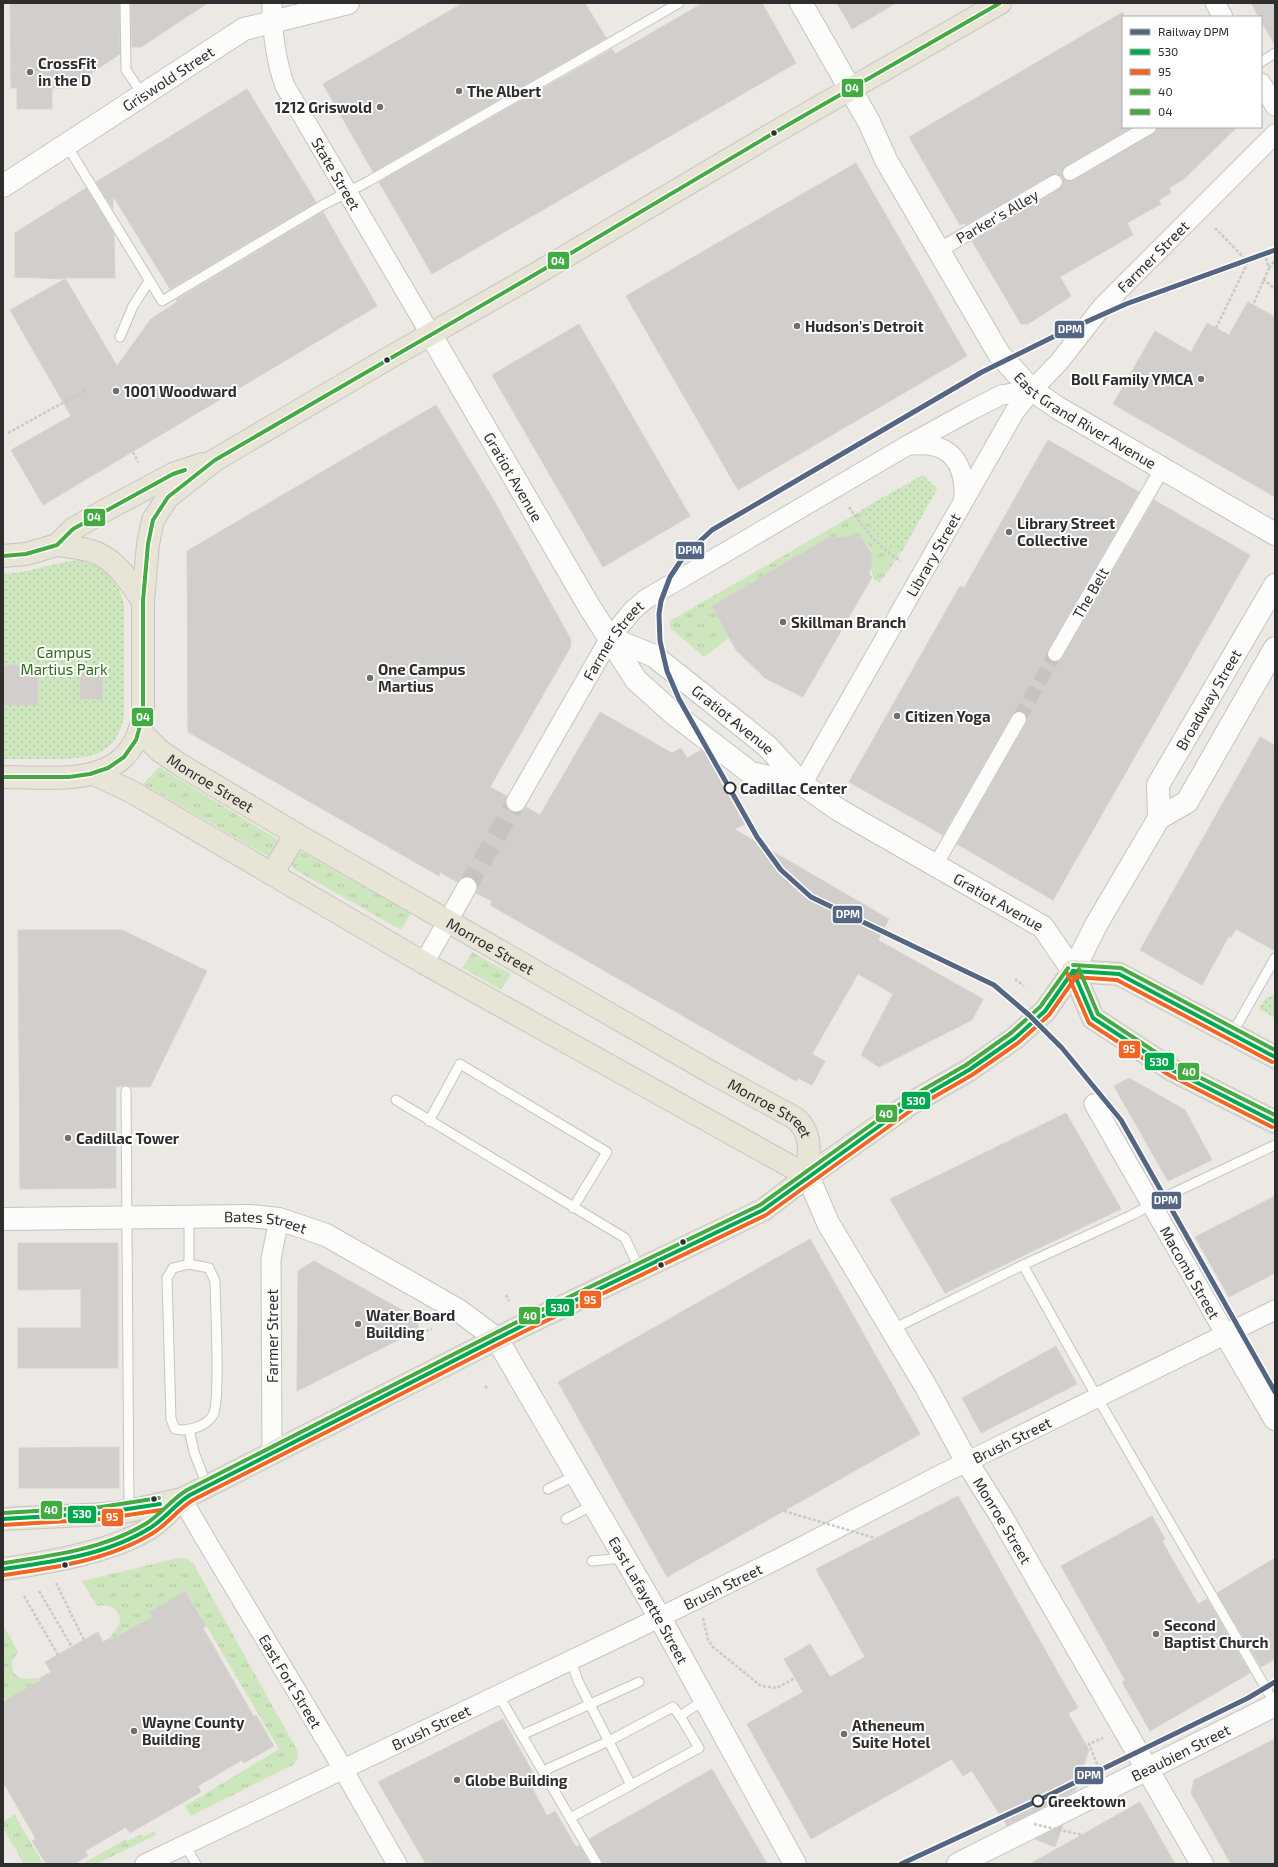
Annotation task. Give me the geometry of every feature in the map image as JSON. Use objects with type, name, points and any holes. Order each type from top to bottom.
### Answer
[{"type":"main road","points":[[3,778],[69,777],[94,774],[115,764],[126,756],[140,731],[143,707],[143,601],[148,544],[153,520],[168,497],[215,460],[1000,3]]},
{"type":"main road","points":[[57,545],[73,529],[173,474],[215,460]]},
{"type":"main road","points":[[3,556],[26,554],[57,545],[91,551],[105,558],[120,570],[143,601]]},
{"type":"main road","name":"Monroe Street","points":[[94,774],[132,792],[424,963],[808,1176],[809,1138],[805,1128],[795,1118],[714,1074],[296,834],[179,764],[160,751],[140,731]]},
{"type":"main road","points":[[272,874],[296,834]]},
{"type":"main road","points":[[3,1569],[57,1560],[119,1543],[150,1528],[182,1499],[207,1486],[497,1339],[763,1210],[808,1176],[910,1104],[969,1070],[1015,1038],[1045,1011],[1073,970],[1120,974],[1275,1057]]},
{"type":"main road","name":"Gratiot Avenue","points":[[1073,970],[1093,1018],[1172,1070],[1275,1122]]},
{"type":"main road","points":[[3,1518],[128,1511],[182,1499]]},
{"type":"street","name":"Griswold Street","points":[[3,186],[272,12],[348,3]]},
{"type":"street","name":"East Grand River Avenue","points":[[801,3],[869,122],[886,160],[999,354],[1032,390],[1058,408],[1275,534]]},
{"type":"street","points":[[1216,3],[1222,16]]},
{"type":"street","name":"State Street","points":[[272,12],[274,46],[278,67],[285,86],[431,335]]},
{"type":"street","points":[[1262,85],[1275,106]]},
{"type":"street","points":[[1070,174],[1147,128]]},
{"type":"street","name":"Farmer Street","points":[[516,802],[610,638],[633,610],[646,599],[908,445],[1001,395],[1032,390],[1059,362],[1102,307],[1275,134]]},
{"type":"street","name":"Parker’s Alley","points":[[938,250],[1055,182]]},
{"type":"street","name":"Gratiot Avenue","points":[[431,335],[610,638],[654,656],[768,746],[802,784],[839,810],[1044,927],[1073,970]]},
{"type":"street","name":"Library Street","points":[[802,784],[1015,411],[1032,390]]},
{"type":"street","points":[[908,445],[934,446],[951,454],[960,466],[965,482],[964,500]]},
{"type":"street","name":"The Belt","points":[[1055,654],[1162,469]]},
{"type":"street","name":"Broadway Street","points":[[1159,818],[1158,785],[1275,585]]},
{"type":"street","points":[[610,638],[636,680],[655,698],[711,743],[751,772],[802,784]]},
{"type":"street","points":[[1073,970],[1096,925],[1159,818],[1187,802],[1275,648]]},
{"type":"street","points":[[931,863],[1018,719]]},
{"type":"street","points":[[424,963],[467,887]]},
{"type":"street","name":"Macomb Street","points":[[1094,1104],[1275,1419]]},
{"type":"street","name":"Monroe Street","points":[[808,1176],[828,1223],[893,1329],[967,1462],[1001,1516],[1202,1864]]},
{"type":"street","name":"Bates Street","points":[[3,1219],[189,1218],[250,1216],[279,1219],[326,1235],[458,1310],[497,1339]]},
{"type":"street","name":"Farmer Street","points":[[272,1453],[271,1259],[279,1219]]},
{"type":"street","name":"Brush Street","points":[[145,1864],[660,1618],[967,1462],[1275,1310]]},
{"type":"street","name":"East Lafayette Street","points":[[497,1339],[660,1618],[796,1864]]},
{"type":"street","name":"East Fort Street","points":[[182,1499],[343,1769],[397,1864]]},
{"type":"street","name":"Beaubien Street","points":[[958,1864],[1148,1770],[1275,1704]]},
{"type":"lane","points":[[125,3],[126,70],[143,95]]},
{"type":"lane","points":[[66,144],[162,301],[321,206],[348,193],[679,3]]},
{"type":"lane","points":[[1262,61],[1275,53]]},
{"type":"lane","points":[[120,337],[133,306],[149,281]]},
{"type":"lane","points":[[1232,1034],[1275,958]]},
{"type":"lane","points":[[429,1121],[460,1064],[607,1152],[573,1208]]},
{"type":"lane","points":[[126,1091],[128,1511]]},
{"type":"lane","points":[[396,1100],[625,1238],[640,1270]]},
{"type":"lane","points":[[893,1329],[1023,1265],[1132,1215],[1275,1145]]},
{"type":"lane","points":[[189,1218],[189,1264]]},
{"type":"lane","points":[[189,1264],[209,1268],[215,1281],[217,1389],[214,1414],[206,1424],[189,1429],[183,1431],[175,1429],[171,1419],[167,1278],[173,1268],[189,1264]]},
{"type":"lane","points":[[1023,1265],[1097,1397],[1275,1704]]},
{"type":"lane","points":[[189,1429],[194,1452],[207,1486]]},
{"type":"lane","points":[[548,1489],[576,1475]]},
{"type":"lane","points":[[566,1519],[593,1504]]},
{"type":"lane","points":[[592,1561],[624,1558]]},
{"type":"lane","points":[[571,1661],[578,1681],[631,1785]]},
{"type":"lane","points":[[522,1735],[639,1682]]},
{"type":"lane","points":[[499,1696],[597,1864]]},
{"type":"lane","points":[[680,1716],[704,1700]]},
{"type":"lane","points":[[543,1771],[609,1741],[673,1707],[699,1748],[570,1818]]},
{"type":"lane","points":[[185,1845],[196,1864]]},
{"type":"path","points":[[1215,228],[1248,262]]},
{"type":"path","points":[[1216,328],[1248,262],[1265,255],[1269,268]]},
{"type":"path","points":[[1253,305],[1263,279],[1275,260]]},
{"type":"path","points":[[1263,279],[1275,289]]},
{"type":"path","points":[[8,433],[86,390]]},
{"type":"path","points":[[133,452],[138,462]]},
{"type":"path","points":[[849,507],[862,526],[885,550],[901,561]]},
{"type":"path","points":[[1015,979],[1024,986]]},
{"type":"path","points":[[506,1295],[509,1301]]},
{"type":"path","points":[[421,1332],[432,1329]]},
{"type":"path","points":[[485,1386],[488,1389]]},
{"type":"path","points":[[784,1511],[875,1538]]},
{"type":"path","points":[[57,1584],[84,1640]]},
{"type":"path","points":[[39,1591],[72,1647]]},
{"type":"path","points":[[24,1596],[58,1655]]},
{"type":"path","points":[[703,1616],[708,1640],[713,1647],[760,1686],[777,1688],[795,1678]]},
{"type":"path","points":[[1092,1743],[1089,1744],[1100,1771]]},
{"type":"path","points":[[1034,1824],[1082,1835]]},
{"type":"green space","points":[[923,475],[937,489],[902,551],[880,582],[874,580],[871,569],[872,555],[867,544],[863,540],[852,536],[846,536],[835,541],[831,537],[712,606],[729,638],[704,657],[670,628],[670,621]]},
{"type":"green space","points":[[923,475],[937,489],[902,551],[888,544],[877,535],[861,510]]},
{"type":"green space","name":"Campus Martius Park","points":[[78,560],[102,570],[114,581],[122,596],[124,605],[124,717],[120,730],[107,748],[88,756],[66,759],[3,759],[3,574],[22,572]]},
{"type":"green space","points":[[159,767],[279,840],[272,856],[269,857],[143,784]]},
{"type":"green space","points":[[297,852],[302,852],[411,913],[401,930],[294,869],[290,862]]},
{"type":"green space","points":[[472,952],[511,974],[501,990],[463,968]]},
{"type":"green space","points":[[1275,994],[1275,1018],[1259,1009],[1265,999]]},
{"type":"green space","points":[[178,1558],[185,1558],[193,1563],[297,1750],[298,1755],[298,1759],[293,1765],[191,1816],[185,1806],[279,1749],[186,1591],[149,1612],[152,1617],[111,1640],[110,1638],[120,1623],[120,1618],[113,1608],[97,1606],[82,1581]]},
{"type":"green space","points":[[3,1624],[18,1652],[12,1661],[14,1673],[20,1678],[40,1678],[41,1680],[6,1701],[3,1695]]},
{"type":"green space","points":[[15,1815],[43,1864],[24,1864],[3,1828],[3,1821]]},
{"type":"green space","points":[[155,1831],[156,1835],[96,1864],[82,1864],[126,1839],[127,1841],[142,1834],[143,1837]]},
{"type":"building","points":[[10,3],[119,3],[120,54],[69,88],[52,88],[52,109],[17,109],[17,88],[11,88]]},
{"type":"building","points":[[131,3],[208,3],[141,47],[132,47]]},
{"type":"building","points":[[463,3],[585,3],[606,38],[373,172],[323,84]]},
{"type":"building","points":[[703,3],[762,3],[796,63],[432,274],[379,182],[612,49],[615,54]]},
{"type":"building","points":[[837,3],[896,3],[852,29]]},
{"type":"building","points":[[1251,3],[1275,3],[1275,45],[1262,23],[1262,16],[1258,16]]},
{"type":"building","points":[[1123,12],[1122,128],[1130,128],[1066,166],[1062,173],[1063,178],[1070,181],[1074,180],[1153,134],[1156,128],[1236,128],[1184,179],[1169,188],[1171,193],[1159,200],[1161,204],[1127,223],[1133,235],[1060,277],[1071,296],[1028,324],[1021,324],[972,241],[1059,189],[1063,182],[1062,177],[1055,174],[1051,175],[965,225],[964,223],[960,225],[909,137]]},
{"type":"building","points":[[247,89],[316,202],[170,289],[113,196],[113,209],[96,182]]},
{"type":"building","name":"Hudson's Detroit","points":[[856,163],[967,356],[738,490],[626,296]]},
{"type":"building","points":[[86,188],[114,233],[115,278],[65,278],[117,366],[151,319],[177,302],[176,300],[323,212],[377,306],[43,505],[11,450],[71,416],[10,310],[65,279],[15,277],[15,233]]},
{"type":"building","name":"Boll Family YMCA","points":[[1248,302],[1275,317],[1275,497],[1113,404],[1155,331],[1191,352],[1207,323],[1229,335]]},
{"type":"building","points":[[579,324],[690,516],[603,567],[492,375]]},
{"type":"building","points":[[436,405],[493,499],[571,640],[570,648],[490,787],[507,796],[505,802],[507,808],[511,812],[516,813],[522,811],[526,807],[540,815],[600,712],[672,753],[681,748],[687,758],[701,750],[712,759],[748,823],[734,829],[889,919],[878,940],[983,999],[972,1020],[879,1067],[861,1055],[893,994],[858,974],[812,1054],[825,1061],[812,1085],[798,1078],[796,1081],[490,905],[492,901],[476,893],[478,887],[473,878],[467,876],[461,878],[457,882],[440,872],[439,876],[188,732],[187,551]]},
{"type":"building","points":[[1048,440],[1139,492],[1048,650],[1047,658],[1051,662],[1059,662],[1062,658],[1154,500],[1250,555],[1053,900],[957,844],[1026,723],[1027,719],[1024,712],[1019,711],[1012,715],[943,835],[849,782],[960,586],[964,588]]},
{"type":"building","name":"Skillman Branch","points":[[831,536],[833,538],[856,536],[863,540],[872,554],[869,574],[872,577],[803,697],[765,678],[736,650],[712,606]]},
{"type":"building","points":[[3,665],[38,665],[38,705],[3,705]]},
{"type":"building","points":[[100,670],[103,685],[102,700],[80,699],[80,671]]},
{"type":"building","points":[[1260,737],[1275,745],[1275,951],[1236,929],[1231,937],[1229,936],[1202,985],[1140,950]]},
{"type":"building","points":[[18,930],[122,930],[207,971],[150,1087],[130,1087],[126,1085],[116,1087],[116,1188],[20,1189]]},
{"type":"building","points":[[1129,1078],[1185,1110],[1212,1160],[1168,1181],[1114,1086]]},
{"type":"building","points":[[1066,1113],[1121,1209],[945,1293],[890,1199]]},
{"type":"building","points":[[1275,1196],[1275,1273],[1229,1297],[1195,1237]]},
{"type":"building","points":[[810,1239],[920,1434],[667,1577],[558,1382]]},
{"type":"building","points":[[18,1243],[118,1243],[118,1368],[18,1368],[18,1328],[81,1328],[81,1289],[18,1290]]},
{"type":"building","name":"Water Board Building","points":[[314,1261],[418,1319],[418,1330],[297,1391],[298,1271]]},
{"type":"building","points":[[1056,1346],[1077,1384],[981,1433],[962,1398]]},
{"type":"building","points":[[119,1447],[119,1488],[19,1488],[19,1448]]},
{"type":"building","points":[[958,1496],[1078,1708],[1068,1713],[1089,1750],[1075,1791],[1007,1826],[972,1771],[963,1776],[952,1759],[811,1839],[747,1724],[803,1692],[784,1659],[810,1644],[830,1677],[865,1657],[816,1569]]},
{"type":"building","points":[[1152,1516],[1165,1539],[1162,1541],[1198,1604],[1207,1599],[1250,1673],[1150,1731],[1122,1682],[1125,1680],[1061,1566]]},
{"type":"building","points":[[1275,1558],[1275,1659],[1261,1667],[1217,1593]]},
{"type":"building","name":"Wayne County Building","points":[[185,1591],[206,1626],[203,1628],[254,1717],[256,1715],[274,1746],[244,1763],[242,1760],[198,1786],[201,1792],[130,1833],[126,1827],[85,1851],[88,1856],[74,1864],[46,1864],[32,1841],[36,1839],[3,1782],[3,1702],[41,1680],[40,1678],[51,1672],[45,1662],[98,1632],[103,1642],[110,1638],[111,1640],[152,1617],[149,1612]]},
{"type":"building","points":[[503,1719],[536,1778],[529,1782],[547,1816],[555,1811],[576,1847],[579,1845],[590,1864],[426,1864],[378,1782]]},
{"type":"building","points":[[1275,1739],[1275,1864],[1231,1864],[1191,1793],[1194,1780]]},
{"type":"building","points":[[712,1769],[767,1864],[603,1864],[589,1839]]},
{"type":"building","points":[[1140,1802],[1175,1864],[1030,1864]]},
{"type":"building","points":[[1063,1825],[1055,1847],[1035,1839]]},
{"type":"tunnel","points":[[1019,719],[1055,654]]},
{"type":"tunnel","points":[[467,887],[516,802]]},
{"type":"rail line","name":"DPM","points":[[1275,250],[1126,304],[1059,334],[982,372],[712,530],[684,556],[670,577],[661,601],[659,614],[660,641],[667,671],[679,699],[757,837],[781,870],[811,897],[994,985],[1029,1015],[1062,1048],[1121,1120],[1275,1392]]},
{"type":"rail line","name":"DPM","points":[[901,1864],[1039,1800],[1248,1698],[1275,1682]]},
{"type":"transit line","name":"04","points":[[3,777],[69,777],[90,774],[108,768],[124,757],[136,740],[143,716],[143,601],[148,544],[153,520],[168,497],[215,460],[529,278],[772,134],[1000,3]]},
{"type":"transit line","name":"04","points":[[3,556],[26,554],[57,545],[73,529],[173,474],[185,470]]},
{"type":"transit line","name":"40","points":[[1073,965],[1121,968],[1275,1050]]},
{"type":"transit line","name":"40","points":[[3,1563],[77,1550],[96,1545],[131,1532],[147,1523],[187,1490],[517,1322],[760,1205],[907,1099],[966,1065],[1011,1033],[1040,1007],[1068,968]]},
{"type":"transit line","name":"40","points":[[1079,969],[1098,1014],[1175,1065],[1275,1115]]},
{"type":"transit line","name":"530","points":[[1073,971],[1093,1018],[1172,1070],[1275,1122]]},
{"type":"transit line","name":"530","points":[[1073,971],[1119,974],[1275,1057]]},
{"type":"transit line","name":"530","points":[[3,1569],[79,1556],[116,1545],[133,1537],[150,1528],[190,1495],[520,1327],[763,1210],[910,1104],[969,1070],[1015,1038],[1045,1011],[1073,971]]},
{"type":"transit line","name":"95","points":[[1067,973],[1089,1023],[1169,1075],[1272,1127]]},
{"type":"transit line","name":"95","points":[[4,1575],[81,1562],[118,1550],[136,1542],[153,1533],[193,1500],[523,1332],[766,1215],[913,1109],[972,1075],[1018,1043],[1049,1015],[1078,974]]},
{"type":"transit line","name":"95","points":[[1073,977],[1117,980],[1272,1062]]},
{"type":"transit line","name":"40","points":[[3,1513],[101,1507],[159,1498]]},
{"type":"transit line","name":"530","points":[[3,1519],[102,1513],[160,1504]]},
{"type":"transit line","name":"95","points":[[3,1525],[102,1519],[161,1510]]},
{"type":"place","name":"CrossFit in the D","points":[[30,72]]},
{"type":"place","name":"The Albert","points":[[459,91]]},
{"type":"place","name":"1212 Griswold","points":[[380,107]]},
{"type":"place","name":"Hudson's Detroit","points":[[797,326]]},
{"type":"place","name":"Boll Family YMCA","points":[[1201,379]]},
{"type":"place","name":"1001 Woodward","points":[[116,391]]},
{"type":"place","name":"Library Street Collective","points":[[1009,532]]},
{"type":"place","name":"Skillman Branch","points":[[783,622]]},
{"type":"place","name":"One Campus Martius","points":[[370,678]]},
{"type":"place","name":"Citizen Yoga","points":[[897,716]]},
{"type":"place","name":"Cadillac Center","points":[[730,788]]},
{"type":"place","name":"Cadillac Tower","points":[[68,1138]]},
{"type":"place","name":"Water Board Building","points":[[358,1324]]},
{"type":"place","name":"Second Baptist Church","points":[[1156,1634]]},
{"type":"place","name":"Wayne County Building","points":[[134,1731]]},
{"type":"place","name":"Atheneum Suite Hotel","points":[[844,1734]]},
{"type":"place","name":"Globe Building","points":[[457,1780]]},
{"type":"place","name":"Greektown","points":[[1038,1801]]}]
